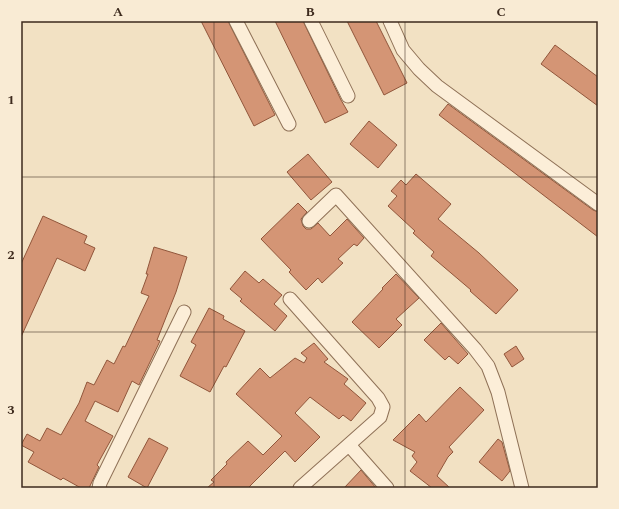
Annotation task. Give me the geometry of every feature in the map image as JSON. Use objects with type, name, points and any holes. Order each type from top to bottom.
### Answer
[{"type":"street","points":[[236,21],[289,124]]},
{"type":"street","points":[[311,21],[348,96]]},
{"type":"street","points":[[393,23],[403,50],[419,69],[437,86],[598,204]]},
{"type":"street","points":[[309,221],[336,195],[475,349],[488,366],[498,392],[522,488]]},
{"type":"street","points":[[290,299],[378,398],[382,407],[380,417],[300,488]]},
{"type":"street","points":[[99,488],[100,483],[184,312]]},
{"type":"street","points":[[349,445],[386,488]]},
{"type":"building","points":[[201,21],[228,21],[275,115],[254,126]]},
{"type":"building","points":[[275,21],[303,21],[348,112],[325,123]]},
{"type":"building","points":[[347,21],[376,21],[407,83],[384,95]]},
{"type":"building","points":[[555,45],[598,77],[598,106],[541,64]]},
{"type":"building","points":[[448,104],[593,210],[598,212],[598,237],[439,115]]},
{"type":"building","points":[[369,121],[397,145],[378,168],[350,144]]},
{"type":"building","points":[[308,154],[332,182],[311,200],[287,172]]},
{"type":"building","points":[[416,174],[451,204],[438,219],[479,253],[518,290],[496,314],[470,291],[471,290],[431,256],[434,252],[413,233],[415,231],[388,206],[397,196],[391,191],[401,180],[406,185]]},
{"type":"building","points":[[298,203],[307,212],[301,219],[303,226],[306,229],[311,229],[318,223],[330,236],[347,219],[364,238],[357,246],[354,244],[338,259],[343,263],[322,283],[318,278],[306,290],[289,272],[291,270],[261,239]]},
{"type":"building","points":[[43,216],[87,236],[84,243],[95,248],[85,271],[57,258],[21,337],[21,264]]},
{"type":"building","points":[[154,247],[187,257],[176,292],[157,340],[160,341],[139,385],[132,381],[118,412],[95,401],[85,421],[113,436],[97,465],[99,467],[89,488],[81,488],[63,478],[61,480],[28,462],[34,452],[21,445],[27,434],[40,441],[47,428],[61,435],[79,403],[87,382],[94,385],[107,360],[114,364],[123,346],[125,347],[149,296],[141,293],[148,274],[146,274]]},
{"type":"building","points":[[245,271],[259,283],[263,279],[282,295],[274,304],[287,316],[275,331],[240,301],[242,299],[230,289]]},
{"type":"building","points":[[396,274],[419,298],[396,319],[402,325],[379,348],[352,322]]},
{"type":"building","points":[[209,308],[224,316],[223,319],[245,331],[226,367],[224,366],[210,392],[180,376],[196,345],[191,342]]},
{"type":"building","points":[[441,323],[468,354],[458,364],[449,356],[445,360],[424,340]]},
{"type":"building","points":[[314,343],[328,359],[324,362],[348,379],[344,384],[366,403],[351,421],[343,415],[339,419],[310,397],[295,413],[320,437],[295,462],[285,451],[248,488],[207,488],[214,482],[211,480],[227,464],[226,462],[248,441],[263,455],[282,436],[236,394],[260,368],[270,378],[295,358],[304,363],[307,358],[301,353]]},
{"type":"building","points":[[516,346],[524,359],[512,367],[504,354]]},
{"type":"building","points":[[460,387],[484,410],[449,447],[453,452],[448,457],[437,476],[450,488],[432,488],[410,471],[417,462],[412,456],[415,452],[393,440],[419,414],[426,422]]},
{"type":"building","points":[[149,438],[168,448],[147,488],[128,477]]},
{"type":"building","points":[[498,439],[502,442],[510,471],[502,481],[479,462]]},
{"type":"building","points":[[361,470],[376,488],[344,488]]}]
